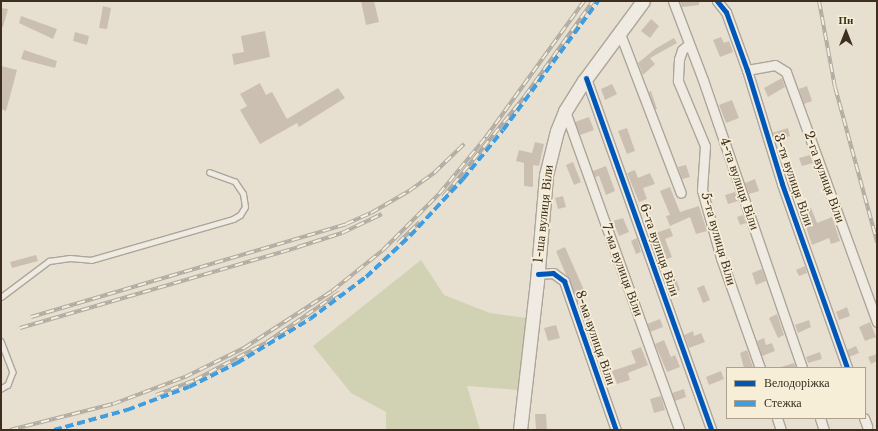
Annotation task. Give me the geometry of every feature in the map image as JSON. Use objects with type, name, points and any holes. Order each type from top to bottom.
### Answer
[{"type":"main road","name":"1-ша вулиця Віли","points":[[520,430],[538,274],[546,175],[557,131],[565,111],[586,78],[619,30],[642,1]]},
{"type":"street","name":"4-та вулиця Віли","points":[[673,1],[802,367]]},
{"type":"street","name":"3-тя вулиця Віли","points":[[717,1],[726,12],[747,70],[782,184],[847,367]]},
{"type":"street","points":[[619,30],[681,193]]},
{"type":"street","name":"5-та вулиця Віли","points":[[689,44],[682,50],[679,59],[678,80],[705,146],[702,190],[721,258],[760,367]]},
{"type":"street","name":"2-га вулиця Віли","points":[[747,70],[775,65],[786,72],[877,322]]},
{"type":"street","name":"6-та вулиця Віли","points":[[586,78],[711,430]]},
{"type":"street","name":"7-ма вулиця Віли","points":[[565,111],[679,430]]},
{"type":"street","name":"8-ма вулиця Віли","points":[[538,274],[553,273],[564,281],[616,430]]},
{"type":"street","points":[[777,419],[781,430]]},
{"type":"street","points":[[820,419],[824,430]]},
{"type":"lane","points":[[1,297],[49,261],[70,258],[91,260],[233,219],[245,207],[243,194],[236,182],[210,173]]},
{"type":"lane","points":[[1,341],[13,372],[8,385],[1,389]]},
{"type":"green space","points":[[421,260],[444,295],[490,313],[526,318],[518,390],[467,386],[480,430],[386,430],[386,412],[351,393],[313,346]]},
{"type":"building","points":[[361,1],[374,1],[379,22],[366,25]]},
{"type":"building","points":[[680,1],[699,1],[699,5],[682,7]]},
{"type":"building","points":[[103,6],[111,8],[107,29],[99,28]]},
{"type":"building","points":[[1,8],[8,9],[3,27],[1,27]]},
{"type":"building","points":[[21,16],[57,29],[53,39],[19,23]]},
{"type":"building","points":[[651,19],[659,26],[650,38],[641,31]]},
{"type":"building","points":[[265,31],[270,57],[234,65],[232,54],[244,52],[241,36]]},
{"type":"building","points":[[75,32],[89,36],[87,45],[73,41]]},
{"type":"building","points":[[721,37],[724,43],[729,41],[733,52],[720,57],[713,40]]},
{"type":"building","points":[[674,38],[677,43],[650,58],[655,64],[643,75],[638,63],[655,49]]},
{"type":"building","points":[[24,50],[57,61],[55,68],[21,59]]},
{"type":"building","points":[[1,66],[17,70],[6,111],[1,109]]},
{"type":"building","points":[[782,78],[785,87],[768,97],[764,88]]},
{"type":"building","points":[[260,83],[266,95],[272,92],[287,119],[338,88],[345,98],[299,127],[297,123],[260,144],[240,110],[247,106],[240,94]]},
{"type":"building","points":[[612,84],[617,94],[605,100],[601,89]]},
{"type":"building","points":[[807,86],[812,101],[804,104],[799,89]]},
{"type":"building","points":[[651,91],[657,109],[655,109],[649,92]]},
{"type":"building","points":[[732,100],[739,118],[726,123],[719,105]]},
{"type":"building","points":[[589,117],[594,130],[580,135],[575,122]]},
{"type":"building","points":[[627,128],[635,151],[627,154],[618,131]]},
{"type":"building","points":[[788,128],[790,136],[775,141],[772,133]]},
{"type":"building","points":[[535,142],[544,144],[539,166],[533,165],[533,187],[524,186],[524,163],[516,161],[519,150],[532,153]]},
{"type":"building","points":[[810,155],[813,163],[802,166],[799,158]]},
{"type":"building","points":[[573,162],[581,182],[574,185],[566,165]]},
{"type":"building","points":[[686,165],[690,177],[682,179],[678,167]]},
{"type":"building","points":[[606,166],[615,191],[606,195],[599,176],[595,177],[593,171]]},
{"type":"building","points":[[635,170],[638,178],[650,173],[655,184],[643,188],[647,199],[639,202],[627,173]]},
{"type":"building","points":[[755,179],[759,191],[749,194],[745,183]]},
{"type":"building","points":[[670,187],[680,212],[699,206],[707,231],[696,234],[690,217],[670,226],[666,216],[670,215],[660,191]]},
{"type":"building","points":[[735,192],[738,201],[728,204],[725,195]]},
{"type":"building","points":[[563,196],[566,207],[558,209],[555,198]]},
{"type":"building","points":[[811,208],[817,223],[832,217],[840,241],[831,244],[829,238],[812,245],[801,212]]},
{"type":"building","points":[[743,215],[746,223],[740,225],[737,217]]},
{"type":"building","points":[[623,218],[629,232],[619,236],[613,221]]},
{"type":"building","points":[[670,228],[673,236],[665,239],[672,257],[660,262],[654,247],[658,245],[653,234]]},
{"type":"building","points":[[637,238],[641,252],[636,254],[631,241]]},
{"type":"building","points":[[565,247],[587,297],[577,301],[556,251]]},
{"type":"building","points":[[36,255],[38,261],[12,268],[10,262]]},
{"type":"building","points":[[805,266],[807,273],[799,276],[796,270]]},
{"type":"building","points":[[762,269],[766,281],[756,285],[752,273]]},
{"type":"building","points":[[675,276],[680,290],[671,294],[665,280]]},
{"type":"building","points":[[704,285],[710,300],[703,303],[697,288]]},
{"type":"building","points":[[847,307],[850,316],[839,320],[836,312]]},
{"type":"building","points":[[777,314],[784,335],[778,338],[769,318]]},
{"type":"building","points":[[590,317],[599,338],[591,341],[584,319]]},
{"type":"building","points":[[660,319],[663,327],[650,332],[647,324]]},
{"type":"building","points":[[809,320],[811,327],[798,333],[795,325]]},
{"type":"building","points":[[870,322],[876,337],[865,341],[859,327]]},
{"type":"building","points":[[556,325],[560,338],[548,341],[544,328]]},
{"type":"building","points":[[693,331],[694,336],[701,333],[705,342],[689,348],[684,335]]},
{"type":"building","points":[[764,338],[766,345],[772,343],[775,351],[762,356],[757,341]]},
{"type":"building","points":[[664,340],[671,357],[675,355],[680,367],[667,372],[655,344]]},
{"type":"building","points":[[856,346],[859,353],[849,357],[847,350]]},
{"type":"building","points":[[641,347],[648,365],[628,373],[630,380],[617,384],[612,371],[636,363],[631,351]]},
{"type":"building","points":[[747,350],[753,367],[744,367],[740,353]]},
{"type":"building","points":[[820,352],[822,359],[808,363],[806,357]]},
{"type":"building","points":[[877,354],[877,361],[871,364],[868,357]]},
{"type":"building","points":[[794,363],[796,367],[781,367]]},
{"type":"building","points":[[721,371],[724,379],[709,385],[706,377]]},
{"type":"building","points":[[684,389],[686,397],[675,401],[672,393]]},
{"type":"building","points":[[661,396],[665,410],[654,413],[650,399]]},
{"type":"building","points":[[535,414],[546,414],[547,430],[536,430]]},
{"type":"railway","points":[[10,430],[113,404],[185,377],[244,348],[332,291],[383,250],[439,194],[486,137],[584,1]]},
{"type":"railway","points":[[443,197],[525,96],[593,1]]},
{"type":"railway","points":[[819,1],[835,87],[877,242]]},
{"type":"railway","points":[[31,317],[346,224],[371,213],[409,191],[434,173],[464,144]]},
{"type":"railway","points":[[20,328],[298,247],[342,233],[382,214]]},
{"type":"railway","points":[[398,243],[420,222]]},
{"type":"railway","points":[[156,395],[195,380],[267,342],[340,292]]},
{"type":"marked path","points":[[54,430],[127,410],[189,387],[237,363],[310,319],[366,277],[410,236],[463,179],[503,130],[598,1]]},
{"type":"cycle path","points":[[717,1],[726,12],[747,70],[782,184],[847,367]]},
{"type":"cycle path","points":[[586,78],[711,430]]},
{"type":"cycle path","points":[[538,274],[553,273],[564,281],[616,430]]}]
